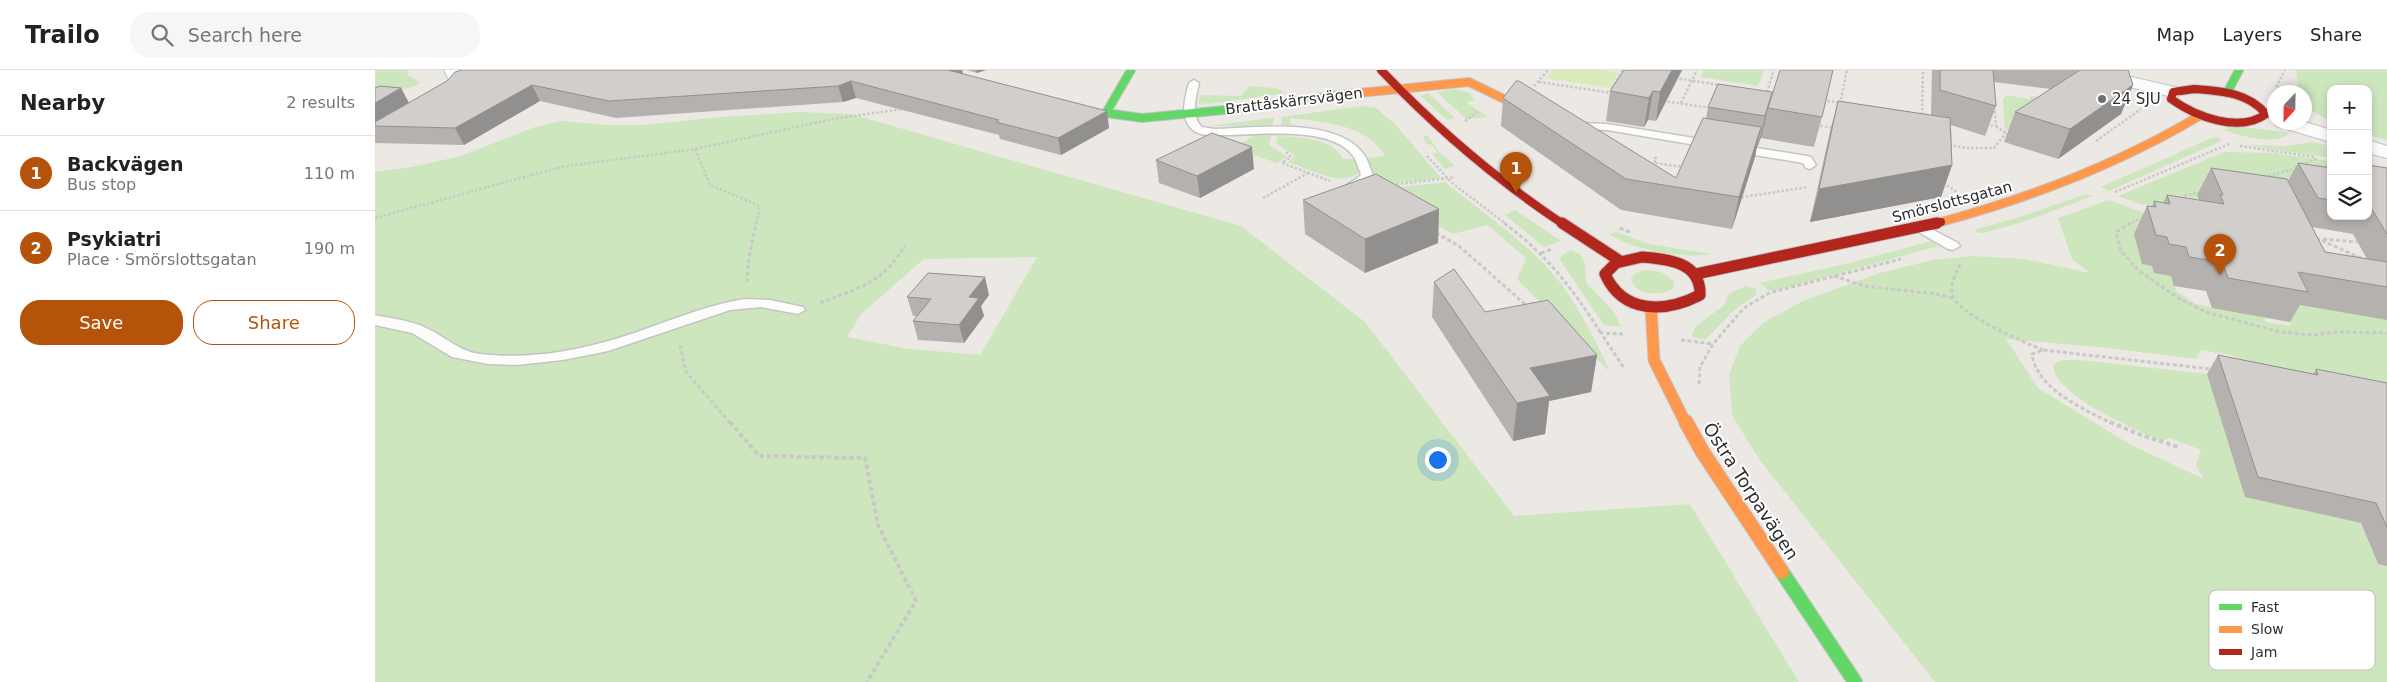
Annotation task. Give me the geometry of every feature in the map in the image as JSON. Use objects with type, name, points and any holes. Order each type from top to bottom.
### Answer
[{"type":"street","points":[[375,135],[449,92],[458,80],[453,70]]},
{"type":"street","name":"Brattåskärrsvägen","points":[[1131,70],[1102,112],[1141,118],[1396,88]]},
{"type":"street","points":[[1381,70],[1396,88],[1478,165],[1583,238],[1620,260]]},
{"type":"street","points":[[2078,70],[2173,92],[2194,88],[2227,93],[2256,103],[2267,113]]},
{"type":"street","points":[[2227,93],[2239,70]]},
{"type":"street","points":[[1396,88],[1469,82],[1504,99],[1523,104]]},
{"type":"street","points":[[2173,92],[2170,95],[2174,103],[2201,115],[2239,121],[2267,120]]},
{"type":"street","name":"Smörslottsgatan","points":[[1696,274],[1921,227],[1987,209],[2070,182],[2134,154],[2201,115]]},
{"type":"street","points":[[2310,130],[2327,135]]},
{"type":"street","points":[[2372,147],[2387,152]]},
{"type":"street","points":[[1642,257],[1667,259],[1683,265],[1696,274],[1703,284],[1703,290],[1696,299],[1681,306],[1651,307],[1629,301],[1612,291],[1607,286],[1605,274],[1608,268],[1620,260],[1642,257]]},
{"type":"street","name":"Östra Torpavägen","points":[[1651,307],[1654,360],[1671,397],[1702,451],[1855,682]]},
{"type":"lane","points":[[1191,113],[1189,104],[1194,83]]},
{"type":"lane","points":[[1593,122],[1578,113],[1562,112],[1578,126],[1607,127],[1807,160],[1810,165]]},
{"type":"lane","name":"Brattåskärrsvägen","points":[[1191,113],[1197,129],[1207,132],[1287,131],[1313,134],[1336,140],[1357,152],[1363,162],[1367,176],[1354,187]]},
{"type":"lane","points":[[1921,227],[1953,246]]},
{"type":"lane","points":[[375,320],[422,332],[445,349],[459,354],[492,360],[539,359],[580,353],[643,336],[676,322],[723,308],[760,303],[798,310]]},
{"type":"path","points":[[1548,70],[1539,82],[1619,94]]},
{"type":"path","points":[[1609,92],[1623,70],[1621,70]]},
{"type":"path","points":[[1681,104],[1697,70]]},
{"type":"path","points":[[1775,70],[1767,92],[1776,93]]},
{"type":"path","points":[[1839,111],[1847,70]]},
{"type":"path","points":[[1923,70],[1922,115],[1931,116]]},
{"type":"path","points":[[1672,78],[1728,86]]},
{"type":"path","points":[[1993,97],[1996,126]]},
{"type":"path","points":[[1822,100],[1850,104]]},
{"type":"path","points":[[1663,101],[1716,109]]},
{"type":"path","points":[[375,218],[561,167],[695,148],[833,119],[903,108]]},
{"type":"path","points":[[1464,122],[1470,127]]},
{"type":"path","points":[[1978,123],[1996,126],[2005,134]]},
{"type":"path","points":[[1816,125],[1835,128]]},
{"type":"path","points":[[1946,145],[1968,148],[1994,148],[2005,134],[2009,132]]},
{"type":"path","points":[[2232,142],[2259,150],[2324,158]]},
{"type":"path","points":[[695,148],[710,185],[760,206],[749,257],[746,286],[723,308]]},
{"type":"path","points":[[1647,157],[1656,158],[1654,162],[1686,168]]},
{"type":"path","points":[[2262,177],[2289,172],[2317,158]]},
{"type":"path","points":[[1286,164],[1354,187],[1373,188],[1448,179]]},
{"type":"path","points":[[1263,198],[1309,172]]},
{"type":"path","points":[[1936,179],[1960,194]]},
{"type":"path","points":[[1731,197],[1739,198],[1815,186]]},
{"type":"path","points":[[2184,202],[2183,196],[2209,191]]},
{"type":"path","points":[[2150,215],[2128,224],[2116,232],[2121,252],[2139,271],[2180,299],[2206,312],[2280,332],[2313,335],[2338,332],[2387,333]]},
{"type":"path","points":[[1615,227],[1633,234]]},
{"type":"path","points":[[1433,232],[1459,246],[1533,312]]},
{"type":"path","points":[[2312,237],[2369,262]]},
{"type":"path","points":[[2319,239],[2357,242]]},
{"type":"path","points":[[798,310],[871,283],[895,263],[905,245]]},
{"type":"path","points":[[1952,298],[1951,286],[1962,255],[1960,250],[1953,246]]},
{"type":"path","points":[[1541,253],[1575,292],[1601,333]]},
{"type":"path","points":[[1737,265],[1769,293]]},
{"type":"path","points":[[1834,275],[1865,286],[1952,298],[1985,324],[2021,342],[2043,350],[2213,370]]},
{"type":"path","points":[[676,322],[686,372],[759,456],[865,458],[878,525],[916,601],[867,682]]},
{"type":"path","points":[[2043,350],[2032,354],[2032,360],[2039,374],[2053,388],[2107,423],[2155,443],[2178,448]]},
{"type":"green space","points":[[375,70],[409,70],[407,75],[420,82],[405,89],[375,90]]},
{"type":"green space","points":[[1553,70],[1601,70],[1619,73],[1609,88],[1547,78]]},
{"type":"green space","points":[[1704,70],[1764,70],[1758,86],[1700,77]]},
{"type":"green space","points":[[2296,70],[2387,70],[2387,140],[2372,136],[2372,85],[2327,85],[2327,119],[2312,112],[2312,85],[2298,85]]},
{"type":"green space","points":[[1250,86],[1276,88],[1286,93],[1209,104],[1198,103],[1201,95],[1241,96]]},
{"type":"green space","points":[[1454,89],[1468,92],[1475,100],[1466,102],[1488,117],[1466,119],[1437,92]]},
{"type":"green space","points":[[1427,93],[1455,118],[1447,120],[1421,96]]},
{"type":"green space","points":[[2005,95],[2030,99],[2030,96],[2056,99],[2005,131],[2003,98],[2005,98]]},
{"type":"green space","points":[[1361,106],[1376,108],[1395,124],[1441,178],[1375,186],[1374,174],[1368,158],[1385,156],[1377,145],[1367,137],[1343,126],[1317,121],[1291,118],[1290,126],[1281,126],[1282,117]]},
{"type":"green space","points":[[800,112],[851,114],[1241,226],[1365,322],[1514,516],[1690,504],[1799,682],[375,682],[375,172],[412,167],[461,156],[535,127],[562,121],[607,125],[644,125],[721,117]],"holes":[[[1037,257],[980,355],[909,349],[847,337],[862,313],[924,259]]]},
{"type":"green space","points":[[1274,118],[1272,126],[1208,126]]},
{"type":"green space","points":[[2251,128],[2289,133],[2284,137],[2267,140],[2223,130]]},
{"type":"green space","points":[[1256,135],[1271,136],[1269,145],[1288,157],[1277,163],[1232,148]]},
{"type":"green space","points":[[1278,136],[1305,138],[1323,143],[1332,147],[1343,159],[1354,159],[1360,171],[1353,176],[1335,178],[1288,162],[1295,156],[1276,143]]},
{"type":"green space","points":[[1423,136],[1428,136],[1439,152],[1455,166],[1445,169],[1432,154],[1437,152],[1432,145],[1426,144]]},
{"type":"green space","points":[[2214,137],[2219,138],[2221,141],[2109,191],[2101,187]]},
{"type":"green space","points":[[2313,142],[2327,145],[2327,157],[2245,145],[2286,146]]},
{"type":"green space","points":[[2224,152],[2273,153],[2327,160],[2327,189],[2199,199],[2175,195],[2157,207],[2137,203],[2118,196]]},
{"type":"green space","points":[[1445,182],[1522,243],[1550,271],[1562,285],[1581,315],[1610,372],[1517,279],[1526,258],[1488,225],[1453,234],[1413,211],[1389,188]]},
{"type":"green space","points":[[2086,194],[2093,196],[2026,221],[1984,233],[1974,230],[2020,217]]},
{"type":"green space","points":[[2109,200],[2150,215],[2134,234],[2142,264],[2152,266],[2171,276],[2177,292],[2196,304],[2264,317],[2266,322],[2291,326],[2280,301],[2387,320],[2387,382],[2344,380],[2254,366],[2230,355],[2201,350],[2196,359],[2108,348],[2006,339],[2038,388],[2131,445],[2204,479],[2196,465],[2201,450],[2170,438],[2162,441],[2097,410],[2066,388],[2057,376],[2053,364],[2063,360],[2080,360],[2207,374],[2324,436],[2378,564],[2387,566],[2387,682],[1935,682],[1759,459],[1732,415],[1729,375],[1740,346],[1764,322],[1805,300],[1880,273],[1933,260],[1972,256],[2025,259],[2090,273],[2072,259],[2058,218]]},
{"type":"green space","points":[[1515,210],[1561,241],[1544,247],[1505,215]]},
{"type":"green space","points":[[1617,232],[1649,244],[1712,254],[1673,254],[1644,249],[1619,240],[1609,234]]},
{"type":"green space","points":[[1931,241],[1939,246],[1774,291],[1759,283],[1850,263]]},
{"type":"green space","points":[[1570,250],[1576,252],[1583,259],[1587,284],[1614,312],[1621,327],[1604,325],[1560,260],[1561,256]]},
{"type":"green space","points":[[1645,270],[1661,272],[1674,281],[1674,288],[1656,294],[1637,288],[1631,278],[1635,273]]},
{"type":"green space","points":[[1746,286],[1756,289],[1756,295],[1735,309],[1705,340],[1693,337],[1695,327],[1723,306],[1729,294]]},
{"type":"building","points":[[461,70],[948,70],[1107,111],[1058,138],[996,122],[999,120],[851,81],[838,86],[609,101],[532,85],[455,128],[375,126],[375,122],[447,81],[455,72]]},
{"type":"building","points":[[1624,70],[1672,70],[1660,92],[1653,91],[1649,98],[1610,91]]},
{"type":"building","points":[[1780,70],[1833,70],[1822,117],[1768,108]]},
{"type":"building","points":[[1940,70],[1993,70],[1996,106],[1940,90]]},
{"type":"building","points":[[2080,70],[2128,70],[2133,85],[2070,129],[2015,112]]},
{"type":"building","points":[[1516,81],[1519,81],[1676,178],[1703,118],[1761,127],[1739,197],[1626,179],[1503,98]]},
{"type":"building","points":[[1718,84],[1772,92],[1765,116],[1708,107]]},
{"type":"building","points":[[380,86],[401,88],[375,103],[375,88]]},
{"type":"building","points":[[1838,101],[1950,118],[1952,165],[1819,189]]},
{"type":"building","points":[[1212,133],[1252,147],[1197,176],[1156,160]]},
{"type":"building","points":[[2298,163],[2327,167],[2327,199],[2318,198]]},
{"type":"building","points":[[2372,166],[2387,168],[2387,234],[2372,209]]},
{"type":"building","points":[[2211,168],[2287,179],[2325,252],[2387,262],[2387,287],[2298,272],[2308,292],[2228,278],[2222,262],[2189,257],[2186,247],[2169,244],[2167,237],[2156,235],[2147,206],[2156,207],[2154,201],[2170,204],[2167,195],[2224,204],[2220,195],[2223,195]]},
{"type":"building","points":[[1376,174],[1439,209],[1365,239],[1303,200]]},
{"type":"building","points":[[1454,269],[1485,312],[1548,300],[1597,355],[1530,368],[1550,396],[1517,403],[1434,282]]},
{"type":"building","points":[[928,273],[985,277],[969,297],[979,298],[959,325],[913,321],[931,299],[907,297]]},
{"type":"building","points":[[2218,355],[2318,375],[2316,369],[2387,383],[2387,527],[2376,503],[2258,477]]},
{"type":"traffic: fast","points":[[1131,70],[1106,113],[1142,118],[1245,108],[1339,95]]},
{"type":"traffic: fast","points":[[2227,93],[2239,70]]},
{"type":"traffic: fast","points":[[1782,572],[1855,682]]},
{"type":"traffic: slow","points":[[1339,95],[1469,82],[1504,99],[1518,102]]},
{"type":"traffic: slow","points":[[1941,222],[2009,203],[2075,179],[2139,150],[2201,115]]},
{"type":"traffic: slow","points":[[1651,307],[1654,360],[1671,397],[1702,451],[1782,572]]},
{"type":"traffic: jam","points":[[1381,70],[1435,125],[1494,174],[1555,219],[1620,261]]},
{"type":"traffic: jam","points":[[2194,89],[2223,92],[2244,97],[2253,101],[2266,114],[2258,120],[2247,122],[2218,120],[2190,110],[2171,99],[2173,92],[2194,89]]},
{"type":"traffic: jam","points":[[1696,274],[1941,222]]},
{"type":"traffic: jam","points":[[1642,257],[1672,261],[1691,270],[1697,276],[1700,285],[1700,295],[1688,301],[1660,307],[1632,303],[1620,296],[1611,287],[1605,274],[1616,263],[1642,257]]},
{"type":"place","name":"24 SJU","points":[[2102,99]]},
{"type":"place","name":"Backvägen","points":[[1516,193]]},
{"type":"place","name":"Psykiatri","points":[[2220,275]]}]
